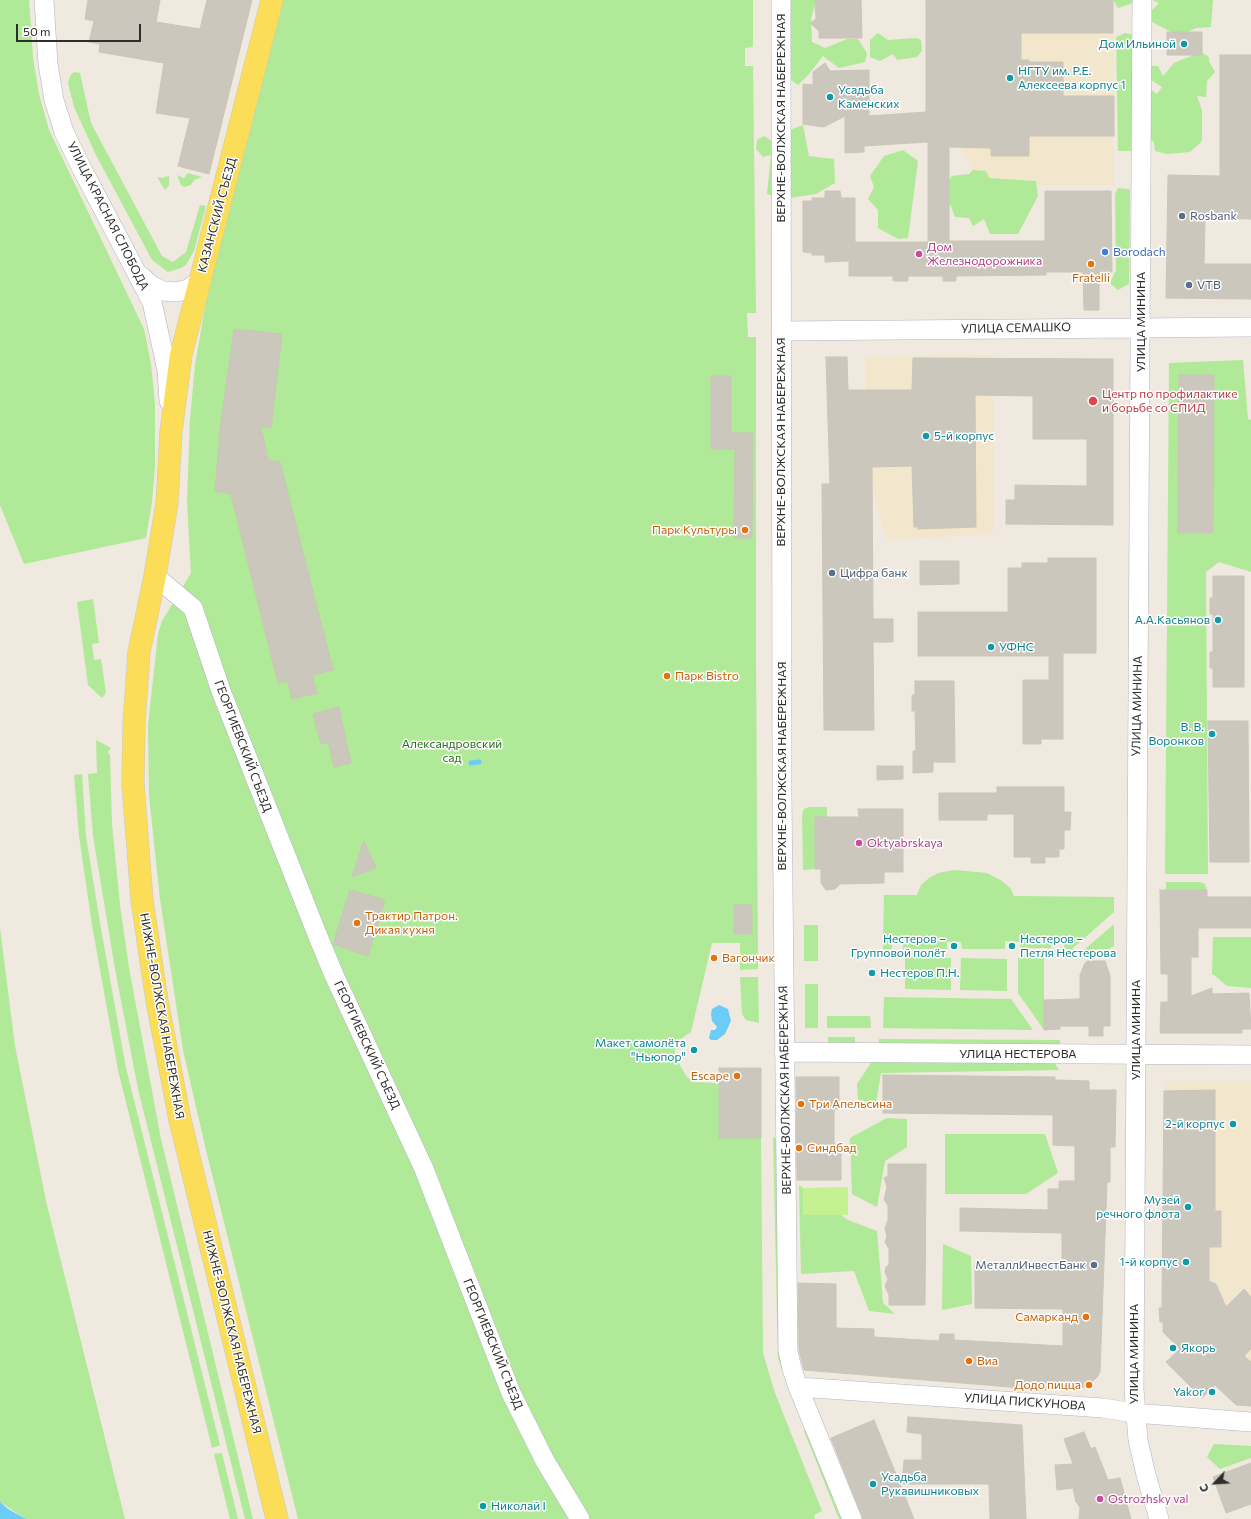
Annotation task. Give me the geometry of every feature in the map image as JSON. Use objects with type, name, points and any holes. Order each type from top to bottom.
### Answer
[{"type":"main road","name":"КАЗАНСКИЙ СЪЕЗД","points":[[172,432],[181,355],[272,0]]},
{"type":"main road","name":"НИЖНЕ-ВОЛЖСКАЯ НАБЕРЕЖНАЯ","points":[[172,432],[167,504],[155,576],[139,652],[134,723],[133,784],[142,900],[157,1001],[180,1120],[277,1519]]},
{"type":"street","name":"УЛИЦА КРАСНАЯ СЛОБОДА","points":[[44,0],[48,64],[54,100],[64,132],[100,205],[152,302],[167,370],[172,432]]},
{"type":"street","name":"ВЕРХНЕ-ВОЛЖСКАЯ НАБЕРЕЖНАЯ","points":[[781,0],[784,1052],[788,1351],[798,1387],[852,1519]]},
{"type":"street","name":"УЛИЦА МИНИНА","points":[[1142,0],[1141,327],[1136,760],[1134,1413],[1146,1475],[1159,1519]]},
{"type":"street","points":[[137,272],[146,282],[163,291],[177,292],[188,289],[200,280]]},
{"type":"street","name":"УЛИЦА СЕМАШКО","points":[[781,331],[1251,327]]},
{"type":"street","name":"ГЕОРГИЕВСКИЙ СЪЕЗД","points":[[155,576],[193,608],[221,691],[317,934],[334,975],[424,1169],[511,1393],[545,1461],[580,1519]]},
{"type":"street","name":"УЛИЦА НЕСТЕРОВА","points":[[784,1052],[1251,1055]]},
{"type":"street","name":"УЛИЦА ПИСКУНОВА","points":[[798,1387],[1103,1408],[1134,1413],[1251,1422]]},
{"type":"shaded area","points":[[944,0],[1113,0],[1114,185],[1001,185],[977,178],[961,147],[945,148]]},
{"type":"shaded area","points":[[993,355],[993,534],[889,540],[885,536],[870,475],[865,357]]},
{"type":"shaded area","name":"1-й корпус","points":[[1165,1081],[1251,1081],[1251,1406],[1239,1405],[1239,1401],[1232,1401],[1215,1386],[1202,1398],[1166,1362],[1179,1349],[1163,1332],[1163,1322],[1160,1322],[1159,1308],[1162,1308]]},
{"type":"green space","points":[[0,0],[29,0],[33,58],[39,94],[49,130],[144,329],[151,364],[155,404],[155,466],[152,502],[146,538],[24,564],[0,505]]},
{"type":"green space","name":"Александровский сад","points":[[283,0],[753,0],[753,47],[745,48],[745,66],[753,66],[756,313],[747,313],[748,337],[756,337],[758,969],[740,970],[740,943],[712,943],[691,1032],[679,1040],[675,1047],[675,1057],[687,1077],[694,1082],[719,1083],[719,1138],[761,1138],[763,1353],[775,1393],[822,1511],[814,1515],[815,1519],[298,1519],[205,1146],[183,1050],[160,899],[149,796],[148,725],[158,634],[162,621],[191,573],[187,502],[190,419],[195,365],[208,290]]},
{"type":"green space","points":[[784,0],[815,0],[811,19],[812,42],[825,48],[847,39],[858,39],[867,53],[865,62],[839,68],[823,56],[798,85],[784,75]]},
{"type":"green space","points":[[1113,0],[1133,0],[1133,3],[1118,8]]},
{"type":"green space","points":[[1152,0],[1213,0],[1211,27],[1196,28],[1179,36],[1148,20],[1148,14],[1159,3]]},
{"type":"green space","points":[[878,33],[888,40],[917,38],[921,40],[922,51],[917,57],[897,60],[893,54],[880,61],[870,57],[870,40]]},
{"type":"green space","points":[[1125,33],[1133,35],[1131,151],[1118,151],[1116,37]]},
{"type":"green space","points":[[1201,52],[1209,57],[1209,61],[1215,72],[1207,81],[1206,97],[1197,96],[1202,110],[1202,141],[1190,152],[1167,154],[1155,151],[1154,142],[1143,133],[1150,89],[1157,94],[1162,87],[1150,79],[1149,66],[1158,66],[1163,76],[1174,63]]},
{"type":"green space","points":[[74,72],[80,73],[91,123],[162,256],[173,262],[186,252],[200,205],[206,206],[194,251],[186,265],[181,268],[168,272],[152,260],[96,155],[74,107],[68,83],[70,76]]},
{"type":"green space","points":[[803,125],[809,156],[834,159],[835,183],[816,194],[782,199],[767,194],[771,155],[763,157],[756,149],[757,140],[764,136],[776,144],[785,132]]},
{"type":"green space","points":[[903,150],[918,161],[908,238],[898,239],[878,228],[878,210],[868,199],[874,187],[870,176],[884,156]]},
{"type":"green space","points":[[973,170],[986,171],[989,178],[1036,181],[1038,196],[1018,234],[990,234],[984,219],[973,226],[969,218],[955,217],[951,206],[941,201],[943,187],[952,176],[969,174]]},
{"type":"green space","points":[[188,173],[202,177],[194,180],[191,185],[184,187],[181,185],[177,175],[184,178]]},
{"type":"green space","points":[[169,176],[169,185],[165,190],[157,177],[162,178]]},
{"type":"green space","points":[[1118,188],[1130,189],[1129,284],[1118,290],[1110,283],[1116,270],[1115,194]]},
{"type":"green space","points":[[1243,360],[1248,419],[1251,420],[1251,572],[1219,562],[1206,572],[1208,874],[1165,874],[1169,363]]},
{"type":"green space","points":[[93,599],[99,643],[92,644],[94,660],[101,659],[106,693],[102,698],[88,685],[77,602]]},
{"type":"green space","points":[[96,740],[111,748],[108,752],[110,755],[112,824],[120,905],[129,968],[161,1139],[253,1519],[245,1519],[138,1089],[115,969],[93,836],[88,774],[97,773]]},
{"type":"green space","points":[[82,774],[86,836],[126,1068],[220,1445],[212,1448],[118,1070],[92,925],[79,836],[74,775]]},
{"type":"green space","points":[[809,807],[827,807],[827,817],[815,817],[815,869],[803,870],[802,815],[804,809]]},
{"type":"green space","points":[[954,870],[987,873],[1002,881],[1011,889],[1014,896],[1114,897],[1114,912],[1072,949],[1064,949],[1064,940],[1052,940],[1051,948],[1020,948],[1020,942],[1005,941],[1005,949],[962,949],[961,942],[947,942],[947,949],[903,949],[903,943],[892,943],[892,949],[883,949],[884,895],[917,895],[921,885],[929,878],[938,873]]},
{"type":"green space","points":[[1166,882],[1200,882],[1205,884],[1207,890],[1166,890]]},
{"type":"green space","points":[[1114,924],[1114,946],[1109,949],[1084,950]]},
{"type":"green space","points":[[804,925],[818,925],[818,961],[804,961]]},
{"type":"green space","points":[[0,928],[15,1046],[46,1201],[125,1519],[26,1519],[0,1502]]},
{"type":"green space","points":[[1213,937],[1251,937],[1251,988],[1227,986],[1212,975]]},
{"type":"green space","points":[[905,957],[951,958],[951,990],[905,989]]},
{"type":"green space","points":[[961,958],[1007,959],[1007,991],[960,990]]},
{"type":"green space","points":[[1018,958],[1044,958],[1044,1030],[1018,993]]},
{"type":"green space","points":[[740,977],[758,977],[759,1023],[746,1020],[742,1014]]},
{"type":"green space","points":[[805,984],[818,984],[818,1028],[805,1028]]},
{"type":"green space","points":[[884,997],[1011,999],[1033,1030],[883,1028]]},
{"type":"green space","points":[[827,1016],[870,1016],[871,1028],[827,1028]]},
{"type":"green space","points":[[828,1037],[855,1037],[855,1048],[828,1048]]},
{"type":"green space","points":[[879,1039],[1060,1040],[1060,1050],[879,1048]]},
{"type":"green space","points":[[875,1057],[1052,1059],[1059,1070],[881,1073],[876,1103],[858,1100],[857,1084]]},
{"type":"green space","points":[[887,1118],[907,1119],[907,1147],[885,1161],[877,1207],[852,1194],[850,1138]]},
{"type":"green space","points":[[945,1134],[1045,1134],[1058,1173],[1026,1194],[945,1194]]},
{"type":"green space","points":[[773,1137],[778,1140],[782,1369],[778,1359]]},
{"type":"green space","points":[[799,1185],[848,1220],[877,1231],[883,1303],[895,1314],[869,1311],[854,1271],[801,1274]]},
{"type":"green space","points":[[848,1187],[848,1215],[803,1215],[803,1188]]},
{"type":"green space","points":[[943,1244],[971,1256],[972,1304],[942,1310]]},
{"type":"green space","points":[[808,1429],[844,1519],[839,1519],[804,1431]]},
{"type":"green space","points":[[1214,1444],[1251,1446],[1251,1458],[1220,1469],[1207,1457]]},
{"type":"green space","points":[[222,1453],[238,1519],[230,1519],[214,1454]]},
{"type":"water","points":[[719,1005],[728,1009],[731,1021],[725,1034],[717,1040],[711,1040],[709,1038],[711,1030],[715,1030],[717,1027],[712,1021],[712,1009]]},
{"type":"water","points":[[0,1502],[8,1509],[26,1519],[0,1519]]},
{"type":"building","points":[[88,0],[160,0],[156,22],[200,29],[207,0],[252,0],[209,174],[178,166],[190,118],[156,113],[164,63],[99,52],[100,44],[89,42],[94,21],[85,19]]},
{"type":"building","points":[[815,0],[861,0],[862,38],[819,38],[819,31],[810,23],[816,19]]},
{"type":"building","points":[[926,0],[1113,0],[1113,33],[1021,33],[1021,60],[1029,60],[1029,62],[1063,62],[1063,96],[1114,96],[1114,136],[1029,136],[1029,156],[991,156],[991,148],[949,147],[949,241],[1045,241],[1045,191],[1111,191],[1112,272],[1099,272],[1099,310],[1084,310],[1083,272],[1046,272],[1046,275],[956,276],[956,281],[943,281],[943,276],[908,276],[908,281],[893,281],[893,276],[849,276],[849,261],[825,262],[825,255],[812,255],[812,253],[803,252],[803,201],[812,201],[812,198],[825,198],[825,191],[840,191],[841,198],[855,198],[855,242],[928,242],[928,142],[864,146],[864,152],[845,153],[845,116],[824,127],[803,124],[803,84],[813,85],[813,72],[825,63],[830,71],[869,70],[869,116],[926,112]]},
{"type":"building","name":"Дом Ильиной","points":[[1167,32],[1202,32],[1202,55],[1167,55]]},
{"type":"building","points":[[1220,55],[1251,55],[1251,219],[1205,218],[1204,264],[1251,264],[1251,299],[1166,298],[1168,175],[1220,176]]},
{"type":"building","points":[[234,329],[282,334],[271,428],[261,427],[268,460],[280,462],[333,670],[312,675],[317,693],[292,699],[288,681],[278,683],[231,494],[215,491],[221,422]]},
{"type":"building","points":[[826,357],[847,357],[848,390],[912,390],[913,358],[1113,359],[1113,525],[1006,524],[1006,500],[1015,500],[1015,485],[1087,486],[1087,439],[1033,439],[1033,396],[975,395],[976,527],[918,529],[918,527],[914,527],[912,466],[872,467],[873,619],[893,619],[893,642],[873,642],[874,730],[824,730],[822,484],[830,484]]},
{"type":"building","points":[[1179,375],[1214,375],[1213,533],[1178,533]]},
{"type":"building","points":[[711,376],[731,376],[731,433],[753,433],[752,538],[734,538],[735,449],[711,449]]},
{"type":"building","name":"УФНС","points":[[1048,558],[1096,558],[1096,653],[1063,653],[1063,739],[1041,739],[1041,744],[1023,744],[1023,680],[1049,680],[1049,656],[918,656],[918,612],[1008,612],[1008,568],[1022,568],[1022,563],[1048,563]]},
{"type":"building","points":[[920,561],[959,561],[959,584],[920,585]]},
{"type":"building","points":[[1213,576],[1244,576],[1244,687],[1213,687],[1213,668],[1210,668],[1210,652],[1213,652],[1213,614],[1210,614],[1210,598],[1213,598]]},
{"type":"building","points":[[915,681],[954,681],[955,762],[933,762],[933,772],[913,773],[913,751],[916,751],[915,711],[912,711],[912,695],[915,695]]},
{"type":"building","points":[[339,707],[351,763],[334,767],[328,742],[321,744],[313,714]]},
{"type":"building","points":[[1208,721],[1248,721],[1249,862],[1210,862]]},
{"type":"building","points":[[877,766],[903,766],[903,779],[877,780]]},
{"type":"building","points":[[997,787],[1064,787],[1064,812],[1071,812],[1070,830],[1064,830],[1064,849],[1059,849],[1059,857],[1045,857],[1045,863],[1031,863],[1031,857],[1014,857],[1014,814],[987,814],[987,820],[939,820],[939,793],[997,793]]},
{"type":"building","name":"Oktyabrskaya","points":[[858,809],[903,809],[903,872],[884,872],[884,883],[840,884],[835,889],[826,890],[821,883],[821,869],[815,869],[815,817],[859,817]]},
{"type":"building","points":[[364,841],[376,868],[352,877]]},
{"type":"building","points":[[350,890],[385,900],[368,956],[333,944]]},
{"type":"building","points":[[1160,890],[1207,890],[1207,897],[1251,897],[1251,928],[1198,928],[1198,957],[1191,957],[1191,996],[1212,988],[1212,994],[1249,993],[1251,1029],[1242,1029],[1242,1033],[1160,1033],[1161,1002],[1168,1002],[1168,974],[1161,974]]},
{"type":"building","points":[[734,905],[752,905],[752,934],[734,934]]},
{"type":"building","points":[[1088,961],[1105,961],[1110,976],[1110,1026],[1103,1026],[1103,1036],[1089,1036],[1089,1026],[1060,1026],[1060,1029],[1044,1030],[1044,1000],[1080,999],[1080,975],[1085,963]]},
{"type":"building","points":[[719,1068],[761,1068],[761,1138],[719,1138]]},
{"type":"building","points":[[883,1075],[1055,1077],[1055,1080],[1089,1081],[1089,1090],[1116,1090],[1115,1147],[1110,1147],[1110,1182],[1107,1182],[1100,1371],[1098,1376],[1089,1385],[1077,1389],[1046,1386],[1046,1390],[804,1370],[799,1350],[798,1283],[836,1284],[836,1328],[874,1329],[874,1337],[939,1341],[940,1334],[954,1334],[954,1340],[1063,1346],[1063,1309],[975,1308],[975,1263],[1062,1264],[1062,1233],[960,1231],[960,1208],[1048,1210],[1048,1189],[1059,1189],[1059,1181],[1075,1181],[1075,1146],[1053,1145],[1053,1115],[883,1113]]},
{"type":"building","points":[[796,1077],[839,1077],[839,1109],[834,1109],[834,1144],[841,1144],[841,1180],[797,1180]]},
{"type":"building","name":"1-й корпус","points":[[1215,1090],[1215,1211],[1221,1211],[1221,1247],[1209,1247],[1209,1281],[1216,1284],[1226,1307],[1244,1289],[1251,1297],[1251,1349],[1244,1356],[1251,1362],[1251,1406],[1236,1405],[1215,1385],[1202,1398],[1166,1362],[1180,1349],[1163,1332],[1163,1322],[1160,1322],[1159,1308],[1162,1308],[1164,1091]]},
{"type":"building","points":[[888,1164],[926,1164],[925,1305],[889,1305],[889,1295],[885,1286],[888,1279],[885,1272],[886,1267],[889,1265],[889,1249],[885,1242],[887,1237],[885,1228],[888,1220],[888,1205],[884,1200],[887,1187],[884,1178],[888,1176]]},
{"type":"building","points":[[908,1417],[1022,1425],[1026,1519],[990,1519],[989,1484],[902,1484],[904,1460],[922,1460],[922,1434],[907,1432]]},
{"type":"building","points":[[874,1420],[914,1519],[863,1519],[831,1438]]},
{"type":"building","points":[[1084,1432],[1091,1449],[1095,1447],[1108,1480],[1120,1478],[1131,1519],[1079,1519],[1080,1507],[1076,1502],[1073,1488],[1057,1490],[1055,1465],[1073,1464],[1064,1439]]},
{"type":"building","points":[[1251,1463],[1251,1504],[1226,1513],[1213,1477]]},
{"type":"waterway","points":[[471,763],[479,762]]},
{"type":"place","name":"Дом Ильиной","points":[[1184,44]]},
{"type":"place","name":"НГТУ им. Р.Е. Алексеева корпус 1","points":[[1010,78]]},
{"type":"place","name":"Усадьба Каменских","points":[[830,97]]},
{"type":"place","name":"Rosbank","points":[[1182,216]]},
{"type":"place","name":"Borodach","points":[[1105,252]]},
{"type":"place","name":"Дом Железнодорожника","points":[[919,254]]},
{"type":"place","name":"Fratelli","points":[[1091,264]]},
{"type":"place","name":"VTB","points":[[1189,285]]},
{"type":"place","name":"Центр по профилактике и борьбе со СПИД","points":[[1093,401]]},
{"type":"place","name":"5-й корпус","points":[[926,436]]},
{"type":"place","name":"Парк Культуры","points":[[745,530]]},
{"type":"place","name":"Цифра банк","points":[[832,573]]},
{"type":"place","name":"А.А.Касьянов","points":[[1218,620]]},
{"type":"place","name":"УФНС","points":[[991,647]]},
{"type":"place","name":"Парк Bistro","points":[[667,676]]},
{"type":"place","name":"В. В. Воронков","points":[[1212,734]]},
{"type":"place","name":"Oktyabrskaya","points":[[859,843]]},
{"type":"place","name":"Трактир Патрон. Дикая кухня","points":[[357,923]]},
{"type":"place","name":"Нестеров – Групповой полёт","points":[[954,946]]},
{"type":"place","name":"Нестеров – Петля Нестерова","points":[[1012,946]]},
{"type":"place","name":"Вагончик","points":[[714,958]]},
{"type":"place","name":"Нестеров П.Н.","points":[[872,973]]},
{"type":"place","name":"Макет самолёта \"Ньюпор\"","points":[[694,1050]]},
{"type":"place","name":"Escape","points":[[737,1076]]},
{"type":"place","name":"Три Апельсина","points":[[801,1104]]},
{"type":"place","name":"2-й корпус","points":[[1233,1124]]},
{"type":"place","name":"Синдбад","points":[[799,1148]]},
{"type":"place","name":"Музей речного флота","points":[[1188,1207]]},
{"type":"place","name":"1-й корпус","points":[[1186,1262]]},
{"type":"place","name":"МеталлИнвестБанк","points":[[1094,1265]]},
{"type":"place","name":"Самарканд","points":[[1086,1317]]},
{"type":"place","name":"Якорь","points":[[1173,1348]]},
{"type":"place","name":"Виа","points":[[969,1361]]},
{"type":"place","name":"Додо пицца","points":[[1089,1385]]},
{"type":"place","name":"Yakor","points":[[1212,1392]]},
{"type":"place","name":"Усадьба Рукавишниковых","points":[[873,1484]]},
{"type":"place","name":"Ostrozhsky val","points":[[1100,1499]]},
{"type":"place","name":"Николай I","points":[[483,1506]]}]
